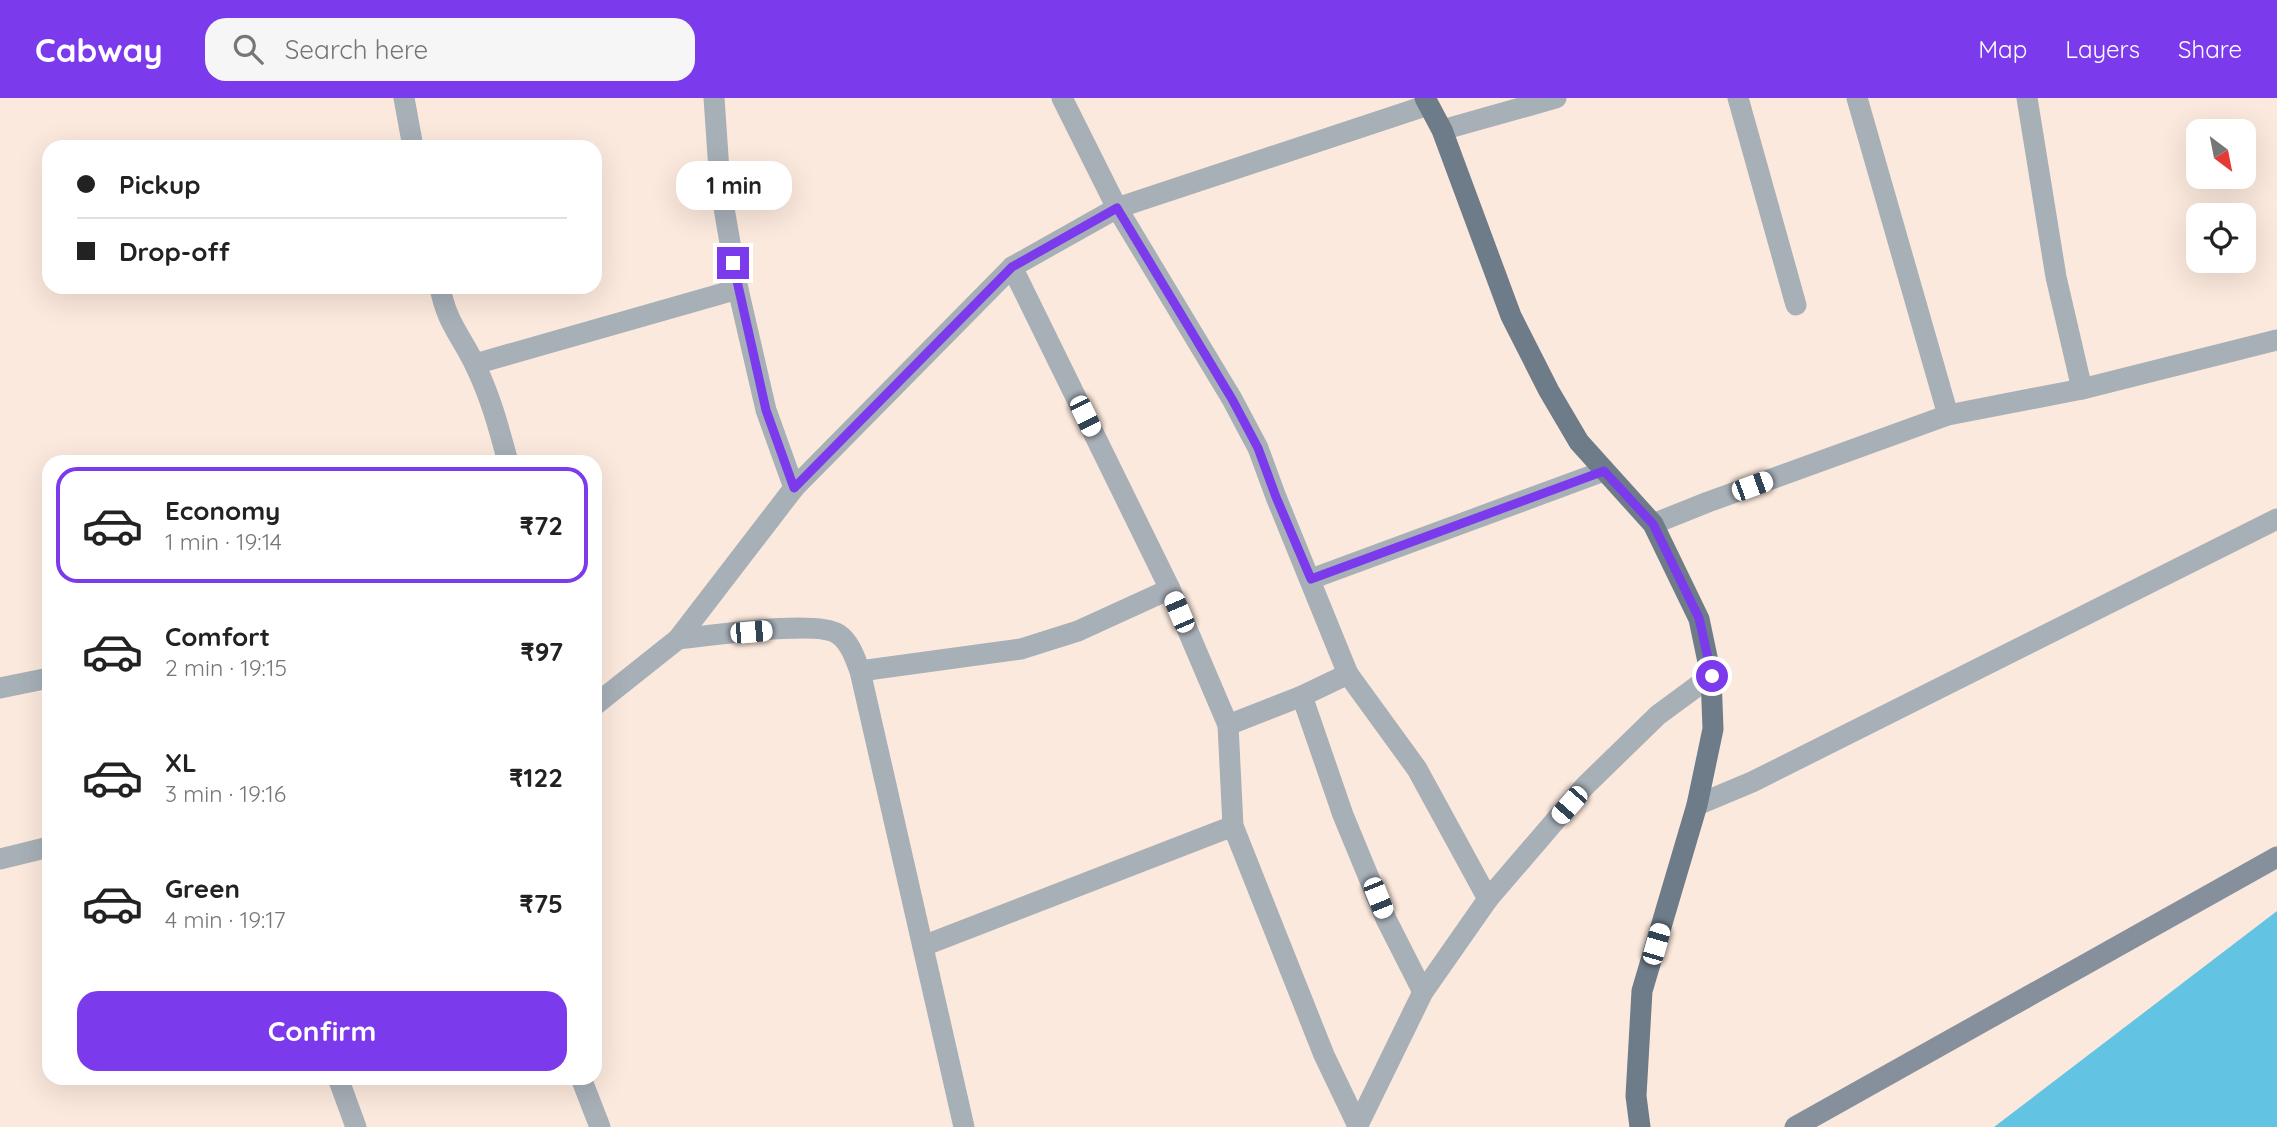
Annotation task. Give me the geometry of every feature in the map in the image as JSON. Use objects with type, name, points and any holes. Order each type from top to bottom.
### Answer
[{"type":"main road","points":[[1426,101],[1442,130],[1511,316],[1549,391],[1579,442],[1653,524],[1699,618],[1712,676],[1713,729],[1697,805],[1642,991],[1636,1096],[1640,1127]]},
{"type":"street","points":[[404,98],[412,140]]},
{"type":"street","points":[[714,98],[720,185],[738,289],[766,410],[794,488]]},
{"type":"street","points":[[1062,98],[1117,208],[1232,399],[1258,448],[1348,674],[1417,769],[1488,899]]},
{"type":"street","points":[[1442,130],[1556,98]]},
{"type":"street","points":[[1738,98],[1796,305]]},
{"type":"street","points":[[1857,98],[1948,415]]},
{"type":"street","points":[[2027,98],[2056,277],[2082,389]]},
{"type":"street","points":[[602,699],[678,639],[794,488],[1012,267],[1117,208],[1426,101]]},
{"type":"street","points":[[1012,267],[1170,589],[1228,725],[1233,826],[1324,1055],[1358,1127]]},
{"type":"street","points":[[475,364],[738,289]]},
{"type":"street","points":[[441,294],[455,333],[475,364],[491,400],[506,455]]},
{"type":"street","points":[[1653,524],[1948,415],[2082,389],[2277,340]]},
{"type":"street","points":[[1311,579],[1604,471]]},
{"type":"street","points":[[1697,805],[1752,782],[2277,519]]},
{"type":"street","points":[[860,671],[1021,649],[1078,631],[1170,589]]},
{"type":"street","points":[[678,639],[827,628],[840,635],[850,648],[860,671],[964,1127]]},
{"type":"street","points":[[1228,725],[1302,696],[1348,674]]},
{"type":"street","points":[[1358,1127],[1423,992],[1488,899],[1585,786],[1658,715],[1712,676]]},
{"type":"street","points":[[0,688],[42,679]]},
{"type":"street","points":[[1302,696],[1353,838],[1386,919],[1423,992]]},
{"type":"street","points":[[923,946],[1233,826]]},
{"type":"street","points":[[0,859],[42,849]]},
{"type":"street","points":[[1796,1127],[2277,857]]},
{"type":"street","points":[[341,1085],[356,1127]]},
{"type":"street","points":[[584,1085],[600,1127]]},
{"type":"water","points":[[2277,911],[2277,1127],[1994,1127]]},
{"type":"route","points":[[733,263],[766,410],[794,488],[1012,267],[1117,208],[1232,399],[1258,448],[1311,579],[1604,471],[1653,524],[1699,618],[1712,676]]}]
